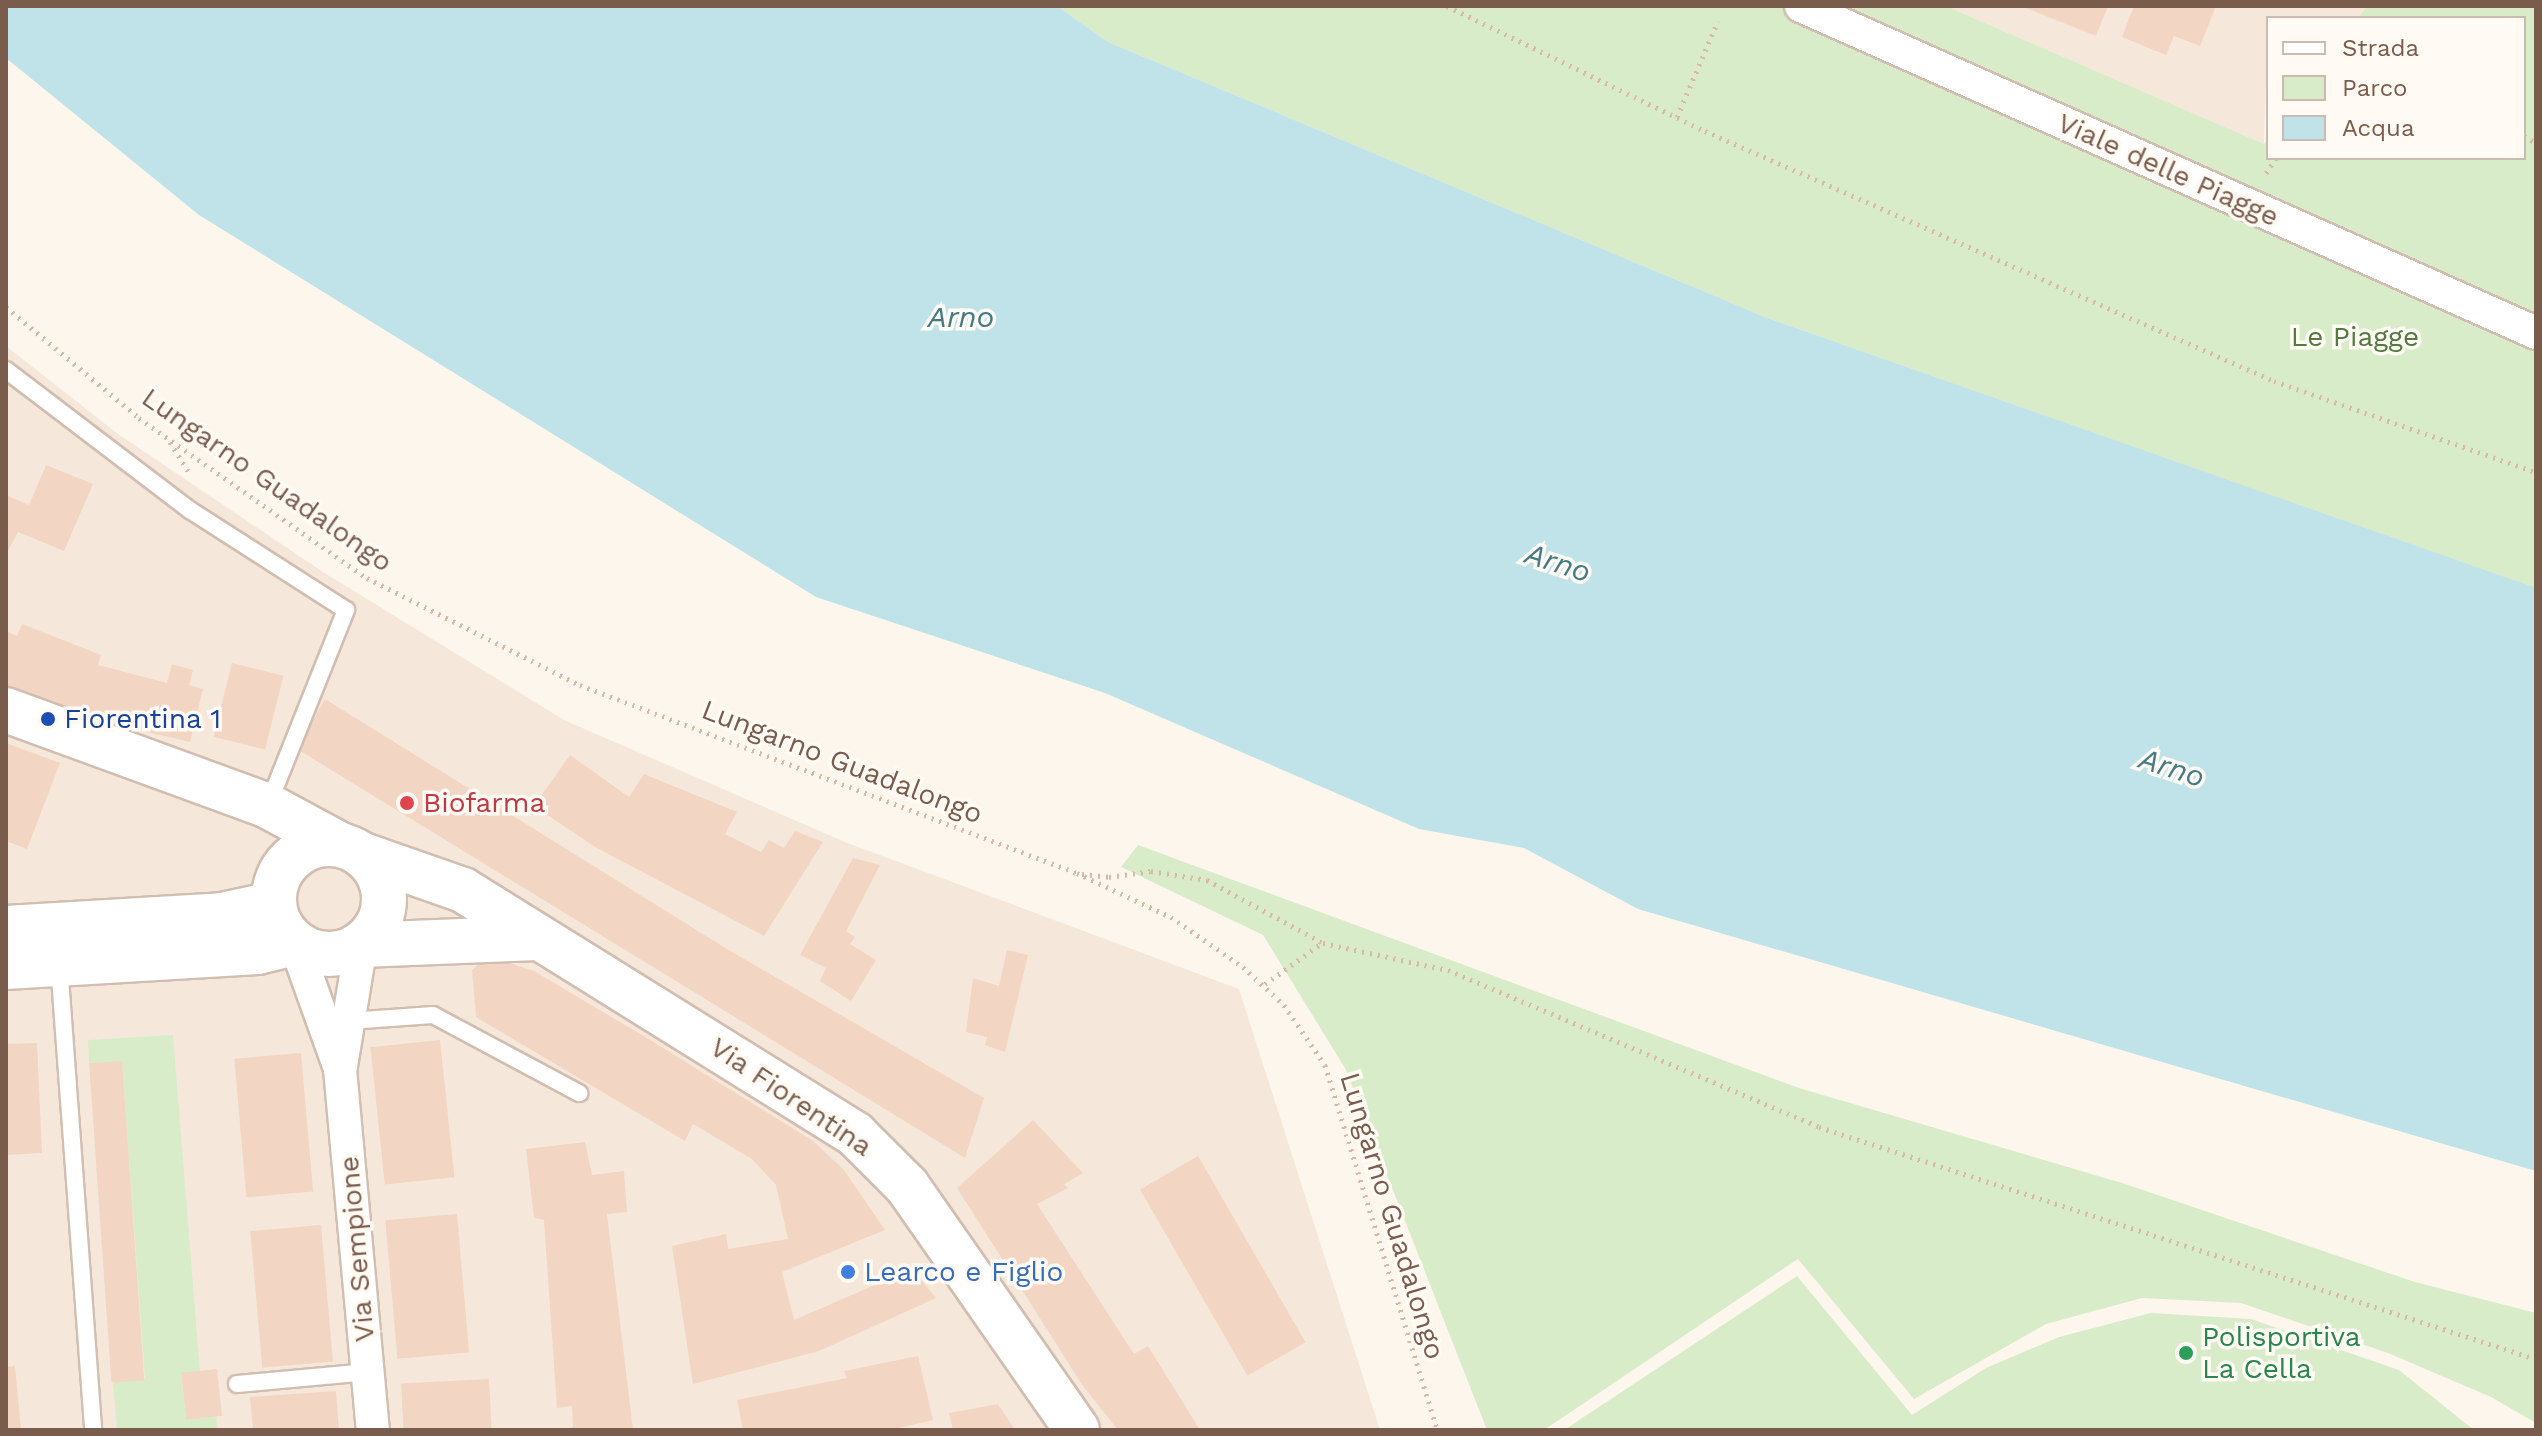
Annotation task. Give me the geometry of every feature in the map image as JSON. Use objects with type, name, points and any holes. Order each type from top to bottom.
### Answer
[{"type":"main road","name":"Via Fiorentina","points":[[6,710],[268,806],[351,849],[463,890],[763,1074],[880,1156],[907,1186],[1077,1430]]},
{"type":"main road","points":[[361,945],[374,932],[385,900],[383,883],[351,849],[322,843],[291,857],[278,879],[273,904],[285,932],[295,943],[328,954],[361,945],[537,938]]},
{"type":"main road","points":[[6,928],[222,915],[273,904]]},
{"type":"main road","points":[[6,967],[258,952],[295,943]]},
{"type":"street","name":"Viale delle Piagge","points":[[1801,6],[2536,333]]},
{"type":"street","name":"Via Sempione","points":[[295,943],[340,1069],[373,1430]]},
{"type":"street","name":"Via Sempione","points":[[340,1069],[361,945]]},
{"type":"lane","points":[[6,370],[190,510],[346,610],[268,806]]},
{"type":"lane","points":[[59,962],[93,1430]]},
{"type":"lane","points":[[349,1021],[433,1015],[579,1093]]},
{"type":"lane","points":[[237,1384],[368,1372]]},
{"type":"path","points":[[1447,6],[1677,117],[2274,381],[2536,472]]},
{"type":"path","points":[[1677,117],[1718,21]]},
{"type":"path","points":[[2263,177],[2275,160]]},
{"type":"path","name":"Lungarno Guadalongo","points":[[6,307],[139,418],[367,578],[580,685],[1077,873],[1171,917],[1265,984],[1325,1065],[1437,1430]]},
{"type":"path","points":[[1077,873],[1109,877],[1151,871],[1207,880],[1323,943],[1448,970],[1819,1127],[2536,1359]]},
{"type":"path","points":[[1265,984],[1323,943]]},
{"type":"shaded area","points":[[1946,6],[2367,6],[2359,16],[2266,16],[2264,144]]},
{"type":"shaded area","points":[[6,346],[118,434],[323,572],[564,720],[845,842],[1239,989],[1380,1430],[6,1430]]},
{"type":"green space","name":"Le Piagge","points":[[1057,6],[1946,6],[2264,144],[2266,142],[2266,160],[2526,160],[2526,16],[2359,16],[2367,6],[2536,6],[2536,589],[1770,319],[1108,42]]},
{"type":"green space","points":[[1138,845],[1799,1088],[2122,1183],[2415,1282],[2536,1313],[2536,1423],[2491,1397],[2388,1353],[2241,1303],[2142,1298],[2046,1324],[1914,1399],[1798,1259],[1544,1430],[1487,1430],[1345,1068],[1263,935],[1121,867]]},
{"type":"green space","points":[[173,1035],[200,1372],[181,1374],[186,1419],[216,1416],[218,1430],[117,1430],[113,1382],[145,1379],[122,1062],[89,1064],[88,1040]]},
{"type":"green space","name":"Polisportiva La Cella","points":[[1797,1276],[1912,1415],[1986,1368],[2059,1337],[2151,1313],[2251,1319],[2399,1370],[2474,1430],[1564,1430]]},
{"type":"water","name":"Arno","points":[[6,6],[1057,6],[1108,42],[1770,319],[2536,588],[2536,1171],[1638,909],[1524,848],[1419,829],[1105,693],[816,597],[199,215],[6,58]]},
{"type":"building","points":[[2021,6],[2108,6],[2096,36]]},
{"type":"building","points":[[2134,6],[2216,6],[2200,46],[2174,36],[2166,55],[2122,37]]},
{"type":"building","points":[[46,465],[93,484],[64,551],[18,532],[6,554],[6,495],[29,505]]},
{"type":"building","points":[[22,624],[101,655],[98,665],[167,683],[172,664],[193,670],[189,685],[203,689],[190,742],[79,716],[6,689],[6,631],[17,636]]},
{"type":"building","points":[[232,663],[283,676],[265,750],[214,737]]},
{"type":"building","points":[[325,699],[727,949],[984,1098],[965,1158],[297,749]]},
{"type":"building","points":[[6,743],[60,763],[27,849],[6,841]]},
{"type":"building","points":[[570,755],[629,797],[644,774],[737,812],[725,834],[761,852],[769,840],[784,848],[795,831],[823,842],[764,936],[595,847],[534,806]]},
{"type":"building","points":[[853,858],[880,865],[846,931],[855,937],[850,944],[876,960],[851,1001],[820,981],[826,968],[800,955]]},
{"type":"building","points":[[1007,950],[1028,955],[1005,1052],[985,1045],[987,1037],[966,1032],[973,978],[999,986]]},
{"type":"building","points":[[488,956],[534,971],[647,1038],[813,1141],[844,1170],[885,1230],[782,1272],[794,1320],[912,1269],[936,1298],[819,1351],[693,1384],[672,1246],[726,1234],[728,1249],[788,1239],[776,1185],[752,1159],[693,1124],[685,1141],[476,1017],[472,970]]},
{"type":"building","points":[[440,1040],[454,1177],[385,1185],[370,1047]]},
{"type":"building","points":[[37,1043],[42,1153],[6,1155],[6,1044]]},
{"type":"building","points":[[301,1053],[313,1191],[246,1197],[234,1059]]},
{"type":"building","points":[[122,1061],[144,1380],[111,1383],[89,1063]]},
{"type":"building","points":[[1033,1120],[1083,1173],[1064,1184],[1068,1188],[1037,1204],[1134,1354],[1148,1346],[1200,1430],[1118,1430],[1083,1386],[957,1188]]},
{"type":"building","points":[[585,1142],[592,1175],[624,1171],[627,1212],[607,1214],[633,1430],[563,1430],[573,1427],[572,1406],[557,1408],[544,1220],[534,1218],[526,1149]]},
{"type":"building","points":[[1198,1156],[1306,1342],[1247,1376],[1140,1190]]},
{"type":"building","points":[[457,1214],[469,1352],[397,1359],[385,1220]]},
{"type":"building","points":[[321,1225],[333,1361],[262,1368],[250,1231]]},
{"type":"building","points":[[918,1356],[933,1420],[890,1430],[743,1430],[737,1400],[847,1378],[844,1371]]},
{"type":"building","points":[[15,1366],[21,1430],[6,1430],[6,1367]]},
{"type":"building","points":[[217,1369],[222,1416],[186,1420],[181,1373]]},
{"type":"building","points":[[489,1379],[492,1430],[404,1430],[401,1384]]},
{"type":"building","points":[[336,1391],[339,1430],[253,1430],[250,1397]]},
{"type":"building","points":[[998,1404],[1015,1430],[953,1430],[949,1413]]},
{"type":"place","name":"Fiorentina 1","points":[[48,719]]},
{"type":"place","name":"Biofarma","points":[[407,803]]},
{"type":"place","name":"Learco e Figlio","points":[[848,1272]]},
{"type":"place","name":"Polisportiva La Cella","points":[[2186,1353]]}]
